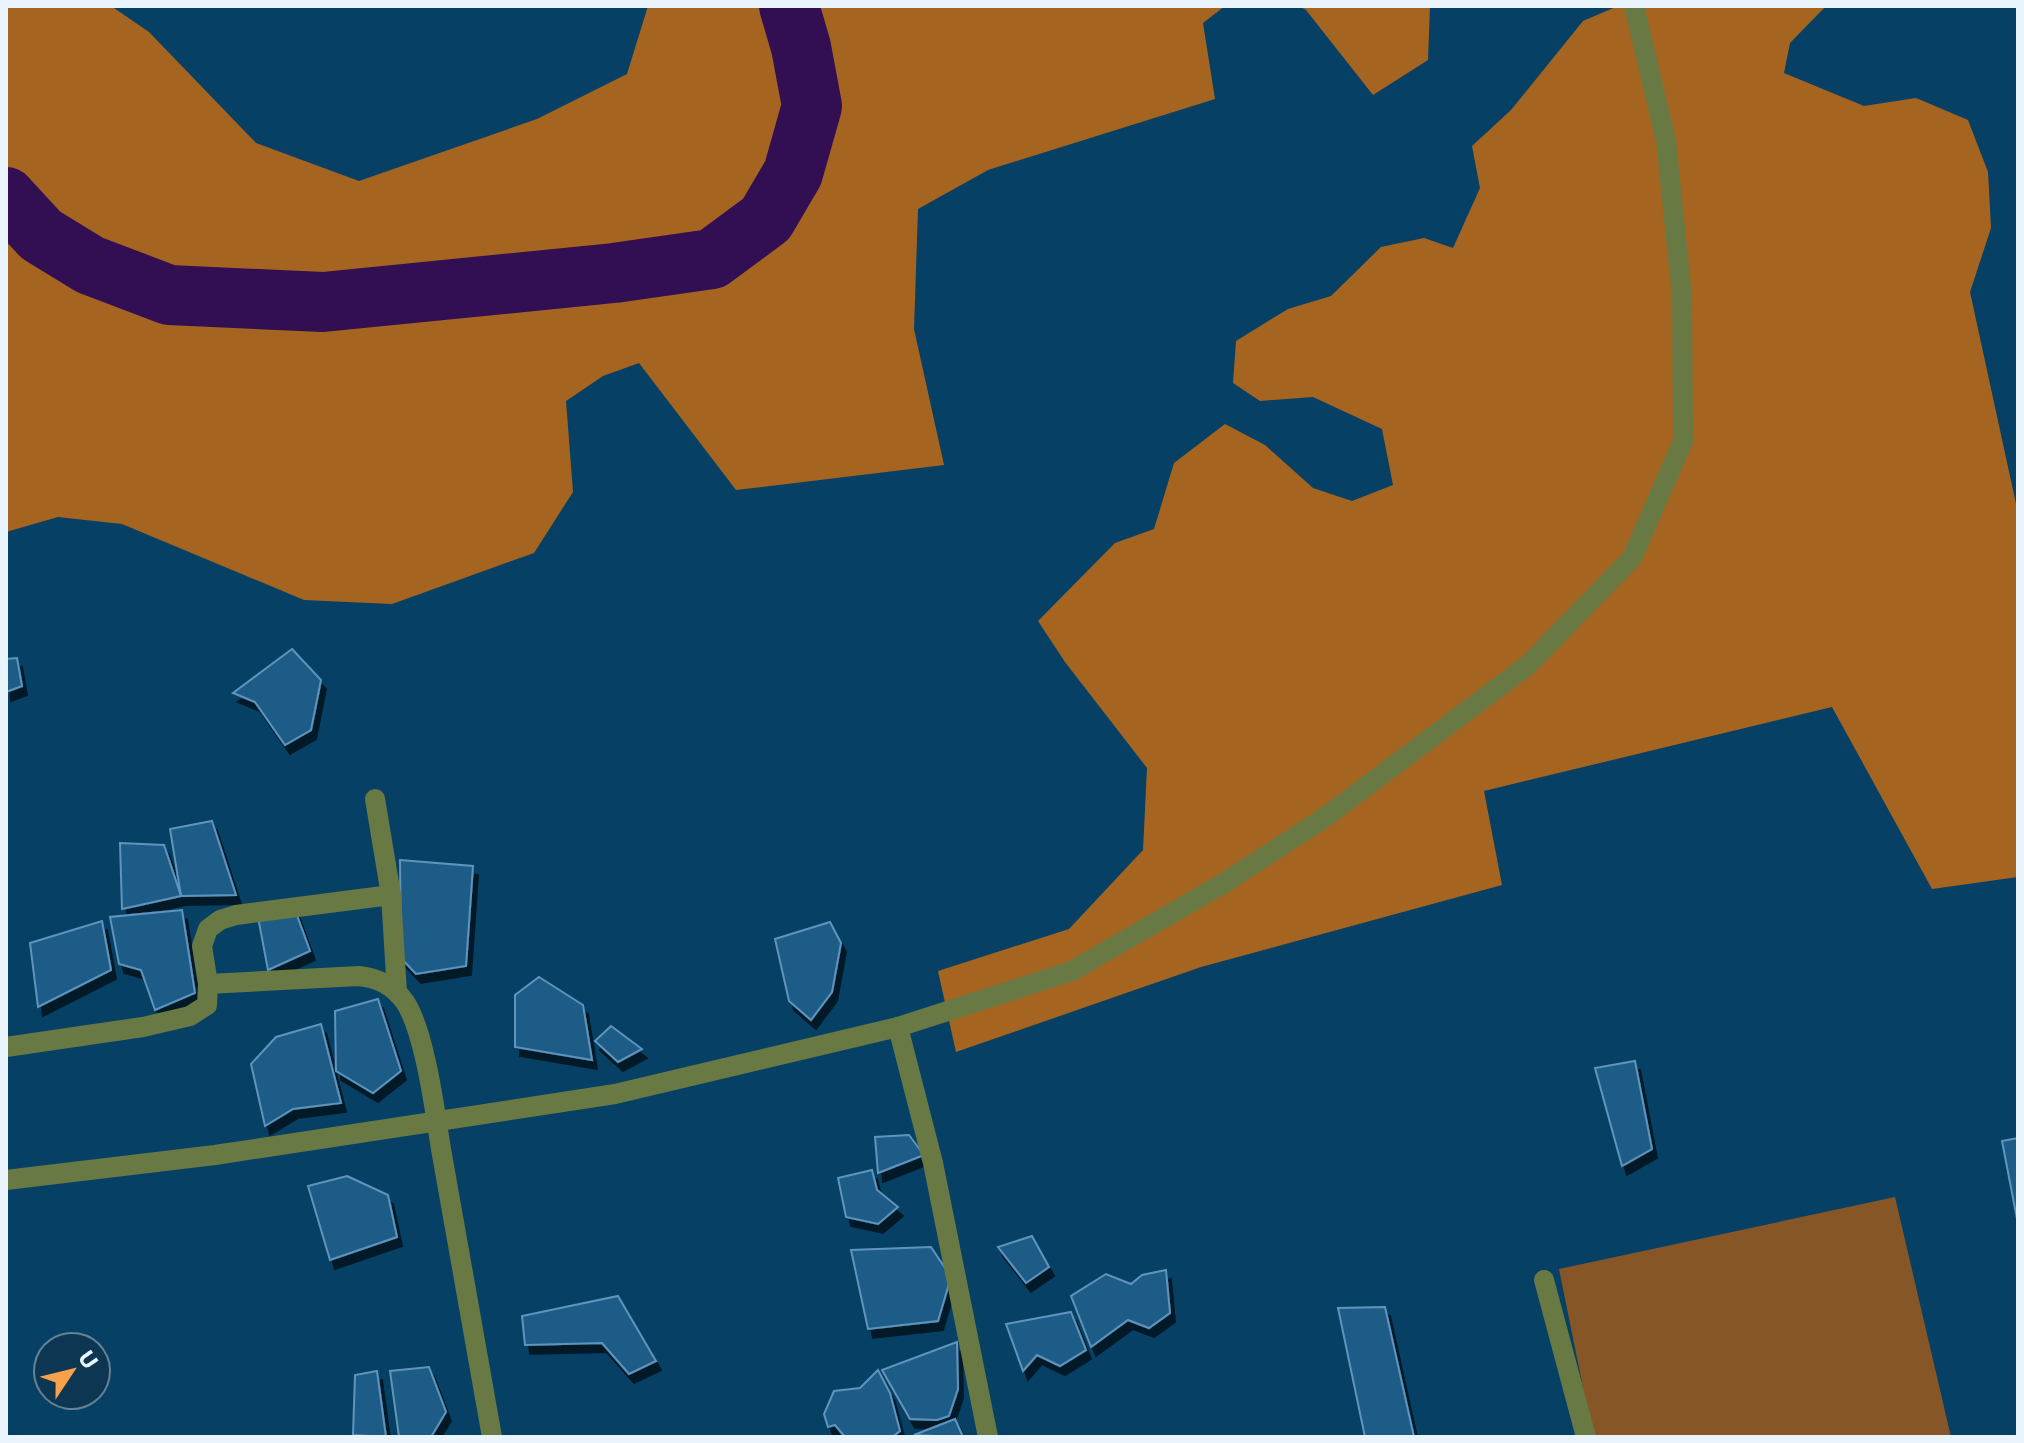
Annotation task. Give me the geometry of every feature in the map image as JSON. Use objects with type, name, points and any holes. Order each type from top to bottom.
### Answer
[{"type":"street","points":[[6,1180],[215,1155],[615,1094],[898,1027],[1072,971],[1224,883],[1324,818],[1528,665],[1632,558],[1683,441],[1682,296],[1666,141],[1634,6]]},
{"type":"street","points":[[375,799],[391,895],[397,993]]},
{"type":"street","points":[[6,1047],[143,1027],[190,1016],[207,1005],[208,984],[202,946],[208,929],[220,920],[236,915],[391,895]]},
{"type":"street","points":[[208,984],[359,976],[375,978],[397,993],[405,1003],[414,1022],[436,1119],[492,1437]]},
{"type":"street","points":[[898,1027],[933,1163],[988,1437]]},
{"type":"street","points":[[1544,1280],[1586,1437]]},
{"type":"shaded area","points":[[6,6],[111,6],[149,32],[256,143],[359,181],[537,119],[627,74],[648,6],[1225,6],[1203,23],[1215,99],[988,170],[918,209],[914,329],[944,465],[736,490],[639,363],[603,376],[566,401],[573,492],[534,553],[392,604],[304,600],[122,524],[58,517],[6,532]]},
{"type":"shaded area","points":[[1299,6],[1430,6],[1428,60],[1373,95],[1306,10]]},
{"type":"shaded area","points":[[1618,6],[1826,6],[1790,43],[1784,73],[1864,106],[1916,98],[1968,120],[1988,172],[1991,228],[1970,292],[2018,513],[2018,877],[1932,889],[1832,707],[1484,791],[1502,885],[1201,967],[956,1052],[938,971],[1069,929],[1143,850],[1147,768],[1065,662],[1038,621],[1115,543],[1154,529],[1174,463],[1225,424],[1265,445],[1313,488],[1352,501],[1393,485],[1382,429],[1313,397],[1260,401],[1233,383],[1236,341],[1288,309],[1331,296],[1381,247],[1424,238],[1453,248],[1480,188],[1472,146],[1511,110],[1583,21]]},
{"type":"shaded area","points":[[1895,1197],[1951,1437],[1593,1437],[1559,1269]]},
{"type":"building","points":[[292,649],[321,680],[311,730],[285,745],[255,702],[233,693]]},
{"type":"building","points":[[17,658],[22,686],[6,692],[6,659]]},
{"type":"building","points":[[212,821],[236,895],[181,896],[170,829]]},
{"type":"building","points":[[120,843],[164,845],[181,896],[122,909]]},
{"type":"building","points":[[400,860],[473,866],[466,966],[416,974],[401,958]]},
{"type":"building","points":[[291,899],[310,951],[268,970],[257,912]]},
{"type":"building","points":[[182,910],[195,993],[155,1010],[141,970],[119,964],[110,917]]},
{"type":"building","points":[[102,921],[111,970],[38,1007],[30,943]]},
{"type":"building","points":[[830,922],[841,943],[832,992],[811,1020],[789,1001],[775,939]]},
{"type":"building","points":[[539,977],[583,1005],[592,1060],[515,1047],[515,995]]},
{"type":"building","points":[[378,999],[401,1071],[373,1093],[336,1071],[335,1011]]},
{"type":"building","points":[[321,1024],[341,1103],[293,1109],[265,1126],[251,1064],[276,1037]]},
{"type":"building","points":[[611,1026],[642,1049],[618,1062],[595,1041]]},
{"type":"building","points":[[1635,1061],[1652,1149],[1622,1166],[1595,1068]]},
{"type":"building","points":[[909,1135],[924,1155],[878,1173],[875,1137]]},
{"type":"building","points":[[2018,1138],[2018,1224],[2002,1141]]},
{"type":"building","points":[[872,1170],[877,1190],[898,1207],[878,1224],[846,1217],[838,1178]]},
{"type":"building","points":[[347,1176],[388,1195],[397,1237],[330,1260],[308,1186]]},
{"type":"building","points":[[1032,1236],[1049,1267],[1026,1283],[998,1247]]},
{"type":"building","points":[[931,1247],[951,1277],[938,1321],[868,1329],[851,1250]]},
{"type":"building","points":[[1166,1270],[1170,1313],[1149,1328],[1128,1320],[1091,1347],[1071,1296],[1106,1274],[1131,1284],[1142,1275]]},
{"type":"building","points":[[618,1296],[656,1361],[629,1374],[602,1343],[525,1345],[522,1316]]},
{"type":"building","points":[[1385,1307],[1414,1437],[1365,1437],[1338,1308]]},
{"type":"building","points":[[1071,1312],[1086,1350],[1060,1366],[1037,1355],[1023,1371],[1006,1324]]},
{"type":"building","points":[[957,1342],[958,1389],[949,1416],[937,1420],[910,1419],[882,1370]]},
{"type":"building","points":[[429,1367],[446,1412],[431,1437],[399,1437],[390,1371]]},
{"type":"building","points":[[878,1370],[890,1393],[900,1431],[892,1437],[845,1437],[835,1425],[828,1427],[824,1414],[834,1391],[860,1388]]},
{"type":"building","points":[[377,1371],[386,1437],[353,1435],[355,1375]]},
{"type":"building","points":[[955,1419],[963,1437],[914,1435]]},
{"type":"waterway","points":[[6,197],[41,235],[90,265],[169,295],[323,302],[614,273],[712,259],[766,219],[793,173],[812,106],[801,47],[789,6]]}]
